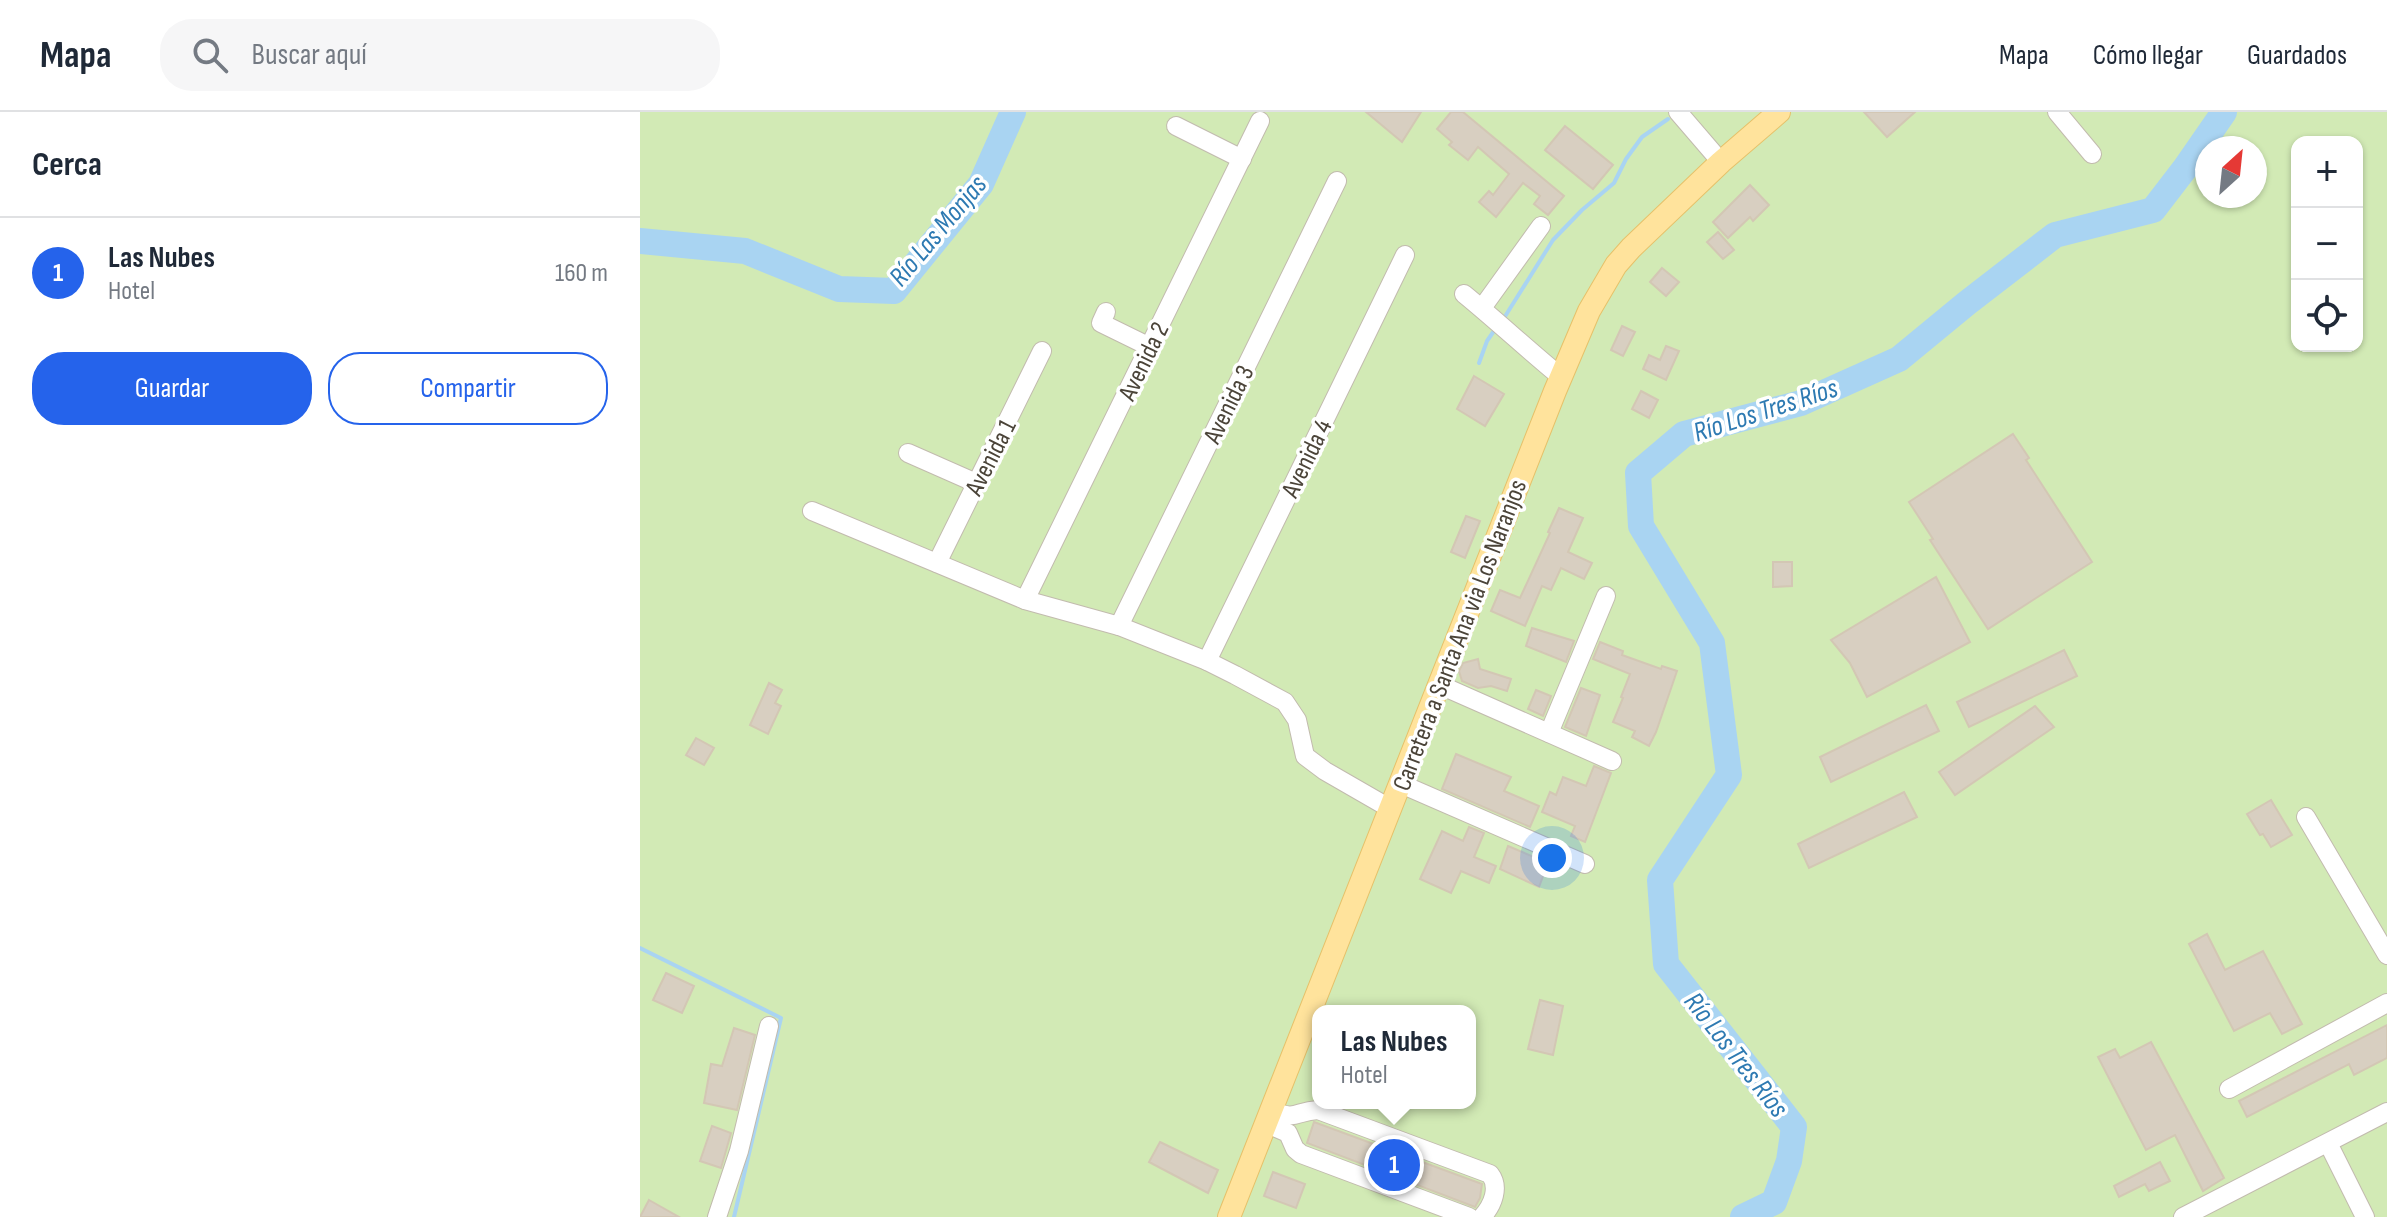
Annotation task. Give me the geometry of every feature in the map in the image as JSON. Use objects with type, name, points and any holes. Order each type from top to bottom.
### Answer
[{"type":"main road","name":"Carretera a Santa Ana via Los Naranjos","points":[[1314,1005],[1561,377],[1603,284],[1631,248],[1721,162],[1779,112]]},
{"type":"main road","name":"Carretera a Santa Ana via Los Naranjos","points":[[1229,1217],[1312,1010]]},
{"type":"street","points":[[1678,112],[1721,162]]},
{"type":"street","points":[[2057,112],[2092,154]]},
{"type":"street","name":"Avenida 2","points":[[1025,600],[1260,121]]},
{"type":"street","points":[[1176,126],[1242,159]]},
{"type":"street","name":"Avenida 3","points":[[1119,626],[1337,181]]},
{"type":"street","points":[[1482,308],[1541,226]]},
{"type":"street","name":"Avenida 4","points":[[1207,661],[1405,255]]},
{"type":"street","points":[[1464,294],[1561,377]]},
{"type":"street","points":[[1103,318],[1150,347]]},
{"type":"street","name":"Avenida 1","points":[[937,563],[976,483],[1042,362]]},
{"type":"street","points":[[920,454],[976,483]]},
{"type":"street","points":[[812,511],[1025,600],[1119,626],[1207,661],[1285,702],[1297,720],[1305,756],[1391,809]]},
{"type":"street","points":[[1549,733],[1606,596]]},
{"type":"street","points":[[1440,685],[1612,761]]},
{"type":"street","points":[[1401,784],[1585,864]]},
{"type":"street","points":[[2306,817],[2387,955]]},
{"type":"street","points":[[2229,1089],[2387,1003]]},
{"type":"street","points":[[717,1217],[739,1151],[769,1026]]},
{"type":"street","points":[[1270,1117],[1292,1117],[1318,1110],[1490,1174],[1496,1188],[1482,1217]]},
{"type":"street","points":[[2183,1217],[2387,1112]]},
{"type":"street","points":[[1270,1117],[1288,1133],[1301,1154],[1469,1217]]},
{"type":"street","points":[[2328,1143],[2365,1217]]},
{"type":"green space","points":[[640,112],[2387,112],[2387,1217],[640,1217]]},
{"type":"building","points":[[1366,112],[1421,112],[1402,142]]},
{"type":"building","points":[[1451,112],[1463,112],[1564,196],[1548,215],[1534,204],[1540,196],[1523,183],[1496,217],[1479,202],[1489,191],[1493,195],[1509,174],[1478,147],[1468,160],[1449,145],[1452,142],[1437,129]]},
{"type":"building","points":[[1864,112],[1915,112],[1887,137]]},
{"type":"building","points":[[1565,126],[1613,165],[1593,189],[1545,150]]},
{"type":"building","points":[[1750,185],[1769,205],[1753,221],[1750,217],[1728,238],[1713,222]]},
{"type":"building","points":[[1718,232],[1734,250],[1723,259],[1707,242]]},
{"type":"building","points":[[1662,268],[1679,282],[1666,296],[1650,282]]},
{"type":"building","points":[[1622,326],[1635,332],[1623,356],[1611,350]]},
{"type":"building","points":[[1666,346],[1679,351],[1666,380],[1643,369],[1649,355],[1660,360]]},
{"type":"building","points":[[1474,376],[1504,394],[1485,426],[1457,409]]},
{"type":"building","points":[[1641,391],[1658,400],[1649,418],[1632,409]]},
{"type":"building","points":[[2013,434],[2029,458],[2026,460],[2092,562],[1988,629],[1909,502]]},
{"type":"building","points":[[1559,508],[1583,518],[1568,552],[1592,563],[1584,579],[1561,568],[1551,590],[1542,586],[1525,626],[1491,611],[1500,590],[1520,598]]},
{"type":"building","points":[[1466,516],[1480,521],[1465,558],[1451,552]]},
{"type":"building","points":[[1773,562],[1792,562],[1792,586],[1773,587]]},
{"type":"building","points":[[1936,577],[1970,642],[1867,697],[1850,663],[1831,640]]},
{"type":"building","points":[[1532,628],[1574,641],[1566,662],[1526,646]]},
{"type":"building","points":[[1600,642],[1623,651],[1622,655],[1661,669],[1662,666],[1677,671],[1649,746],[1632,737],[1635,731],[1613,722],[1630,674],[1593,659]]},
{"type":"building","points":[[2064,650],[2077,676],[1969,727],[1957,702]]},
{"type":"building","points":[[1478,659],[1480,669],[1511,679],[1507,691],[1491,686],[1478,688],[1462,681],[1459,671],[1463,663]]},
{"type":"building","points":[[769,683],[782,690],[775,703],[781,706],[768,734],[750,725]]},
{"type":"building","points":[[1581,688],[1600,695],[1586,736],[1565,727]]},
{"type":"building","points":[[1536,690],[1551,696],[1543,716],[1528,709]]},
{"type":"building","points":[[1926,705],[1939,731],[1831,782],[1820,757]]},
{"type":"building","points":[[2035,706],[2054,727],[1955,795],[1939,772]]},
{"type":"building","points":[[696,738],[714,748],[704,765],[686,755]]},
{"type":"building","points":[[1456,754],[1511,777],[1504,791],[1539,806],[1530,827],[1442,789]]},
{"type":"building","points":[[1594,766],[1611,773],[1585,842],[1571,836],[1575,826],[1542,812],[1550,792],[1556,795],[1563,777],[1586,786]]},
{"type":"building","points":[[1904,792],[1917,817],[1809,868],[1798,844]]},
{"type":"building","points":[[2271,800],[2292,835],[2271,847],[2247,814]]},
{"type":"building","points":[[1469,827],[1484,833],[1474,857],[1496,866],[1489,883],[1461,871],[1451,893],[1420,879],[1442,831],[1463,841]]},
{"type":"building","points":[[1508,846],[1548,863],[1539,887],[1500,869]]},
{"type":"building","points":[[2207,934],[2225,970],[2263,951],[2302,1024],[2282,1034],[2270,1013],[2234,1031],[2189,944]]},
{"type":"building","points":[[666,973],[694,986],[682,1013],[653,1000]]},
{"type":"building","points":[[1540,1000],[1563,1006],[1553,1055],[1528,1049]]},
{"type":"building","points":[[2387,1025],[2387,1058],[2354,1075],[2349,1064],[2247,1117],[2239,1101]]},
{"type":"building","points":[[734,1028],[755,1035],[737,1110],[704,1103],[711,1064],[722,1066]]},
{"type":"building","points":[[2151,1042],[2224,1178],[2203,1191],[2175,1135],[2146,1150],[2098,1057],[2115,1049],[2120,1058]]},
{"type":"building","points":[[1314,1122],[1482,1184],[1480,1198],[1475,1207],[1307,1143]]},
{"type":"building","points":[[712,1126],[731,1133],[721,1168],[700,1161]]},
{"type":"building","points":[[1160,1142],[1218,1170],[1208,1193],[1149,1162]]},
{"type":"building","points":[[2160,1162],[2170,1181],[2149,1191],[2145,1184],[2119,1197],[2114,1186]]},
{"type":"building","points":[[1273,1172],[1305,1184],[1296,1208],[1264,1196]]},
{"type":"building","points":[[649,1200],[679,1217],[640,1217]]},
{"type":"waterway","name":"Río Las Monjas","points":[[640,241],[745,251],[839,289],[894,291],[981,184],[1013,112]]},
{"type":"waterway","name":"Río Los Tres Ríos","points":[[1743,1217],[1774,1202],[1789,1161],[1794,1127],[1666,964],[1660,880],[1729,775],[1712,643],[1641,526],[1638,473],[1684,434],[1801,403],[1899,359],[2055,235],[2153,210],[2224,112]]},
{"type":"waterway","points":[[1504,318],[1553,240],[1614,183],[1642,137],[1668,119]]},
{"type":"waterway","points":[[1479,363],[1487,341],[1496,328]]},
{"type":"waterway","points":[[640,948],[781,1018],[734,1217]]},
{"type":"place","name":"Las Nubes","points":[[1394,1165]]}]
